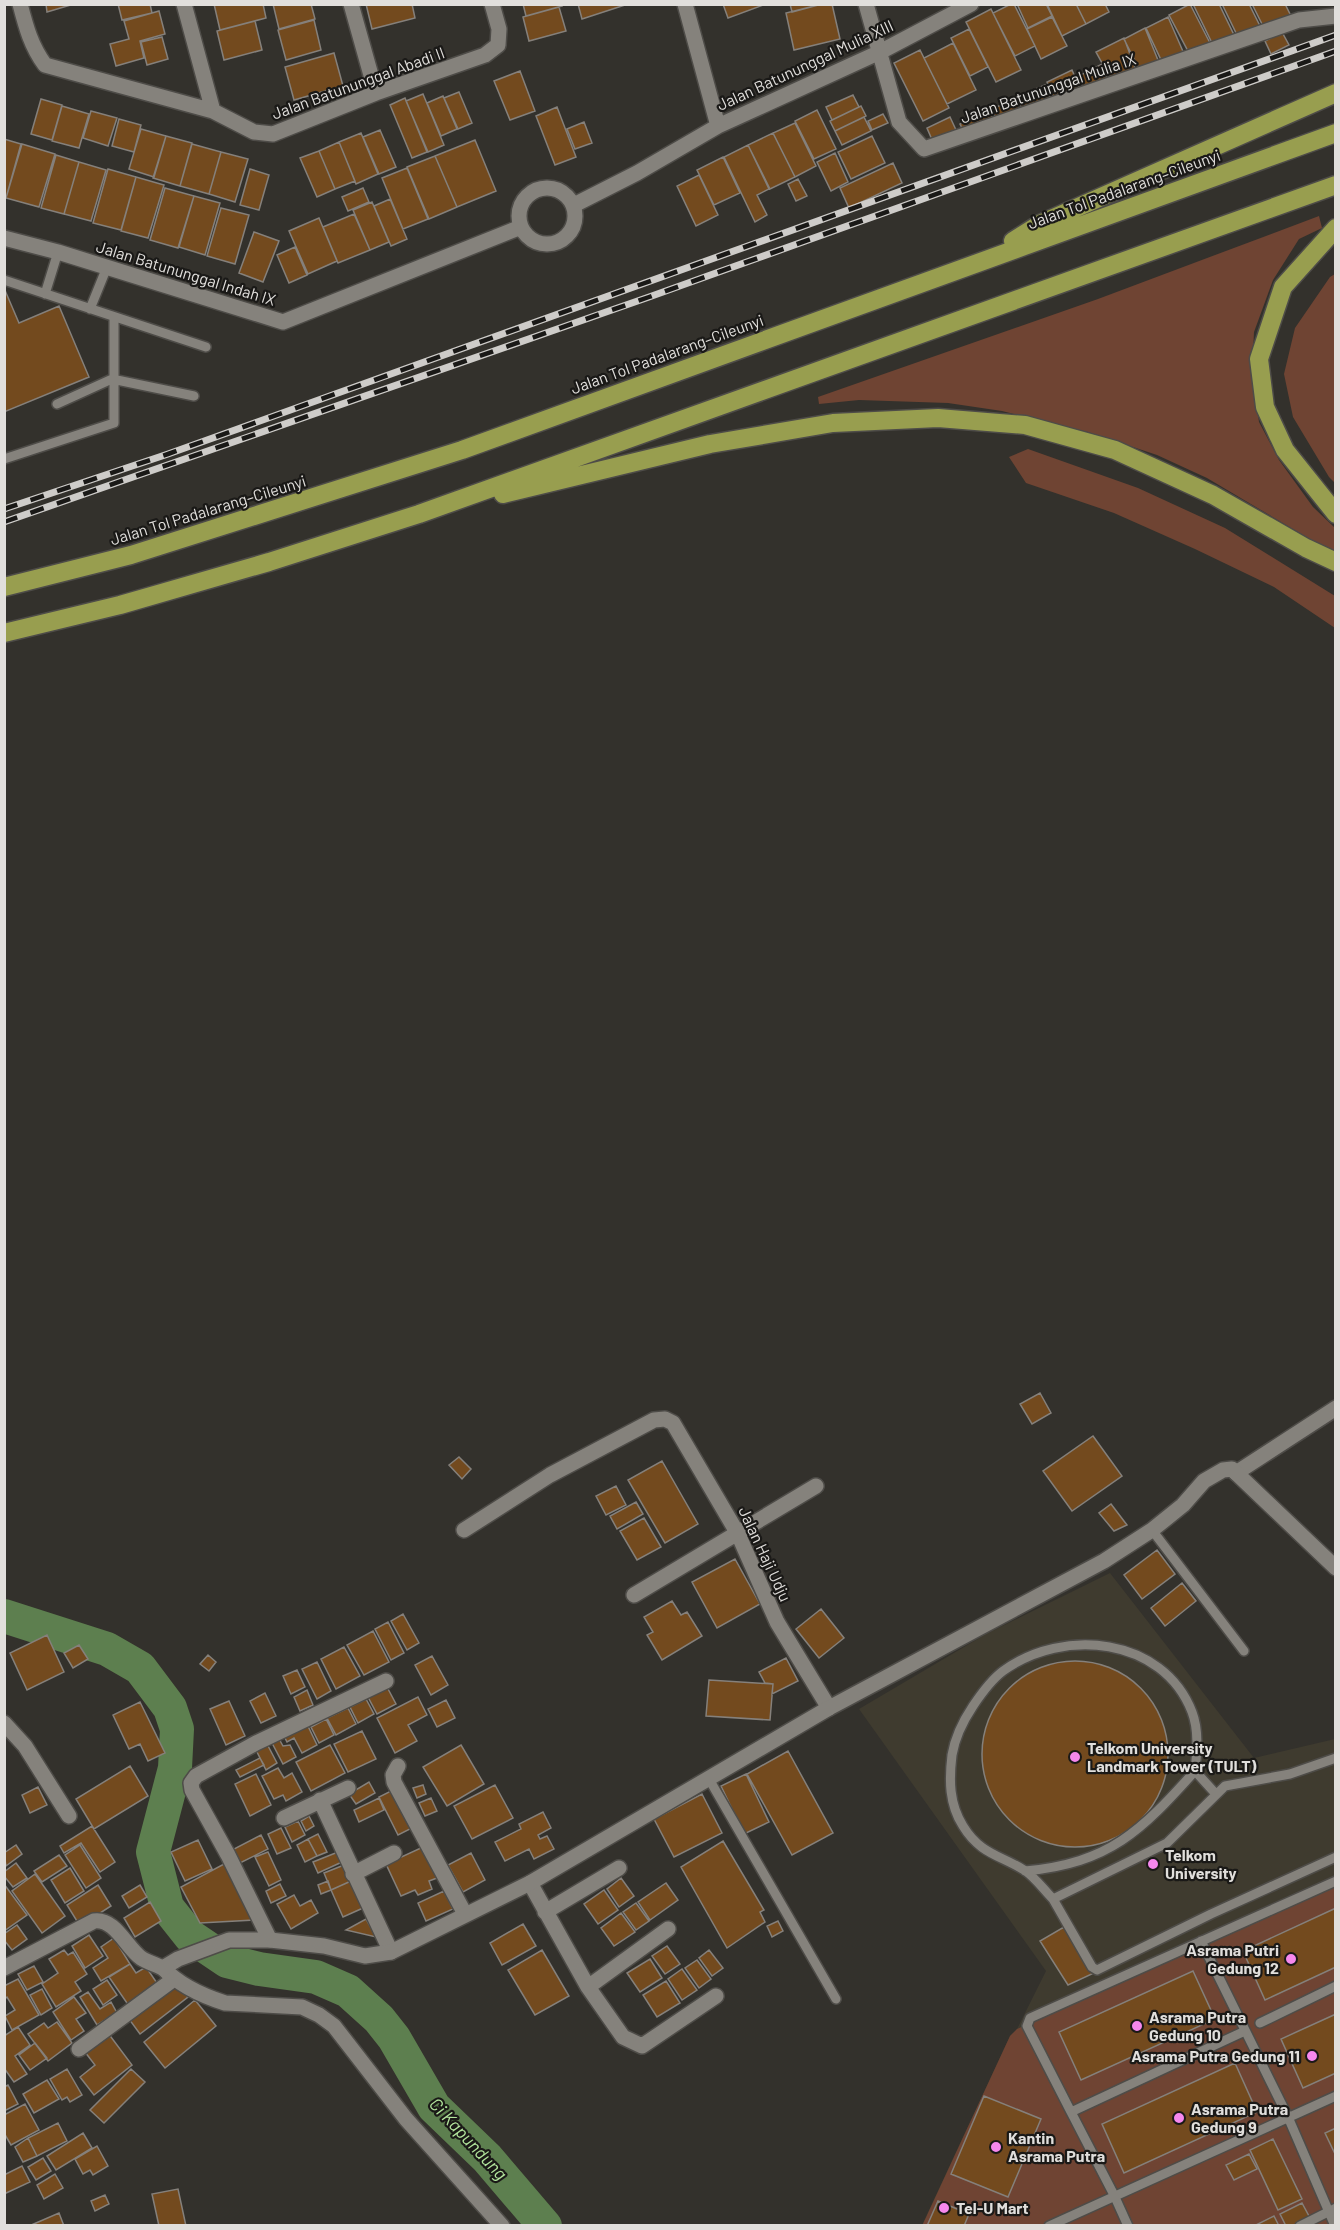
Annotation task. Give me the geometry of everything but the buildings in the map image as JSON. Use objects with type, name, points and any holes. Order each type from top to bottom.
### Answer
[{"type":"highway","points":[[975,263],[1040,224],[1335,93]]},
{"type":"highway","name":"Jalan Tol Padalarang–Cileunyi","points":[[4,587],[131,555],[462,450],[1335,134]]},
{"type":"highway","points":[[4,633],[132,602],[269,562],[419,514],[1335,185]]},
{"type":"highway","points":[[1335,228],[1283,287],[1259,359],[1265,407],[1285,450],[1335,514]]},
{"type":"highway","points":[[419,514],[710,444],[833,423],[938,418],[1025,425],[1115,450],[1213,495],[1335,562]]},
{"type":"street","name":"Jalan Batununggal Abadi II","points":[[20,4],[27,35],[45,65],[213,111],[254,132],[273,134],[376,93],[485,56],[498,45],[499,30],[492,4]]},
{"type":"street","points":[[184,4],[213,111]]},
{"type":"street","points":[[351,4],[376,93]]},
{"type":"street","points":[[574,205],[639,173],[718,126],[685,4]]},
{"type":"street","name":"Jalan Batununggal Mulia IX","points":[[866,4],[899,122],[924,149],[1299,20],[1335,16]]},
{"type":"street","name":"Jalan Batununggal Mulia XIII","points":[[718,126],[880,52],[971,4]]},
{"type":"street","points":[[554,188],[562,192],[574,205],[576,213],[572,230],[559,242],[541,244],[526,235],[521,228],[520,210],[528,195],[536,190],[554,188]]},
{"type":"street","name":"Jalan Batununggal Indah IX","points":[[4,238],[58,252],[283,322],[521,228]]},
{"type":"street","points":[[1236,1473],[1335,1408]]},
{"type":"street","name":"Jalan Haji Udju","points":[[464,1530],[550,1475],[654,1420],[665,1419],[673,1423],[738,1534],[777,1622],[829,1708]]},
{"type":"street","points":[[79,2049],[169,1973],[178,1959],[229,1940],[270,1940],[324,1946],[365,1956],[391,1952],[530,1883],[829,1708],[1104,1561],[1152,1530],[1183,1504],[1204,1482],[1227,1469],[1236,1473],[1335,1568]]},
{"type":"street","points":[[634,1595],[816,1486]]},
{"type":"street","points":[[270,1940],[228,1855],[192,1790],[191,1783],[196,1776],[256,1743],[386,1682]]},
{"type":"street","points":[[4,1723],[25,1746],[69,1816]]},
{"type":"street","points":[[398,1766],[393,1776],[394,1782],[465,1914]]},
{"type":"street","points":[[284,1818],[348,1788]]},
{"type":"street","points":[[320,1800],[391,1952]]},
{"type":"street","points":[[353,1874],[394,1853]]},
{"type":"street","points":[[545,1912],[619,1868]]},
{"type":"street","points":[[530,1883],[588,1987],[623,2037],[642,2046],[716,1996]]},
{"type":"street","points":[[4,1968],[99,1920],[110,1926],[142,1958],[213,2000],[225,2003],[302,2007],[319,2015],[334,2026],[406,2119],[502,2226]]},
{"type":"street","points":[[588,1987],[668,1929]]},
{"type":"lane","points":[[45,294],[58,252]]},
{"type":"lane","points":[[90,309],[107,267]]},
{"type":"lane","points":[[4,280],[206,347]]},
{"type":"lane","points":[[4,459],[111,426],[114,418],[112,379],[114,318]]},
{"type":"lane","points":[[57,404],[112,379],[194,396]]},
{"type":"lane","points":[[1152,1530],[1244,1651]]},
{"type":"lane","points":[[1025,1871],[1076,1863],[1123,1840],[1145,1825],[1195,1771],[1197,1753],[1192,1714],[1173,1679],[1153,1662],[1125,1651],[1091,1644],[1065,1645],[1030,1656],[1002,1672],[980,1696],[963,1720],[954,1746],[949,1778],[953,1804],[963,1826],[982,1848],[1025,1871],[1053,1899],[1092,1967],[1097,1970],[1335,1857]]},
{"type":"lane","points":[[1053,1899],[1167,1843],[1215,1793],[1225,1786],[1290,1774],[1335,1758]]},
{"type":"lane","points":[[1195,1771],[1215,1793]]},
{"type":"lane","points":[[709,1779],[836,1999]]},
{"type":"lane","points":[[1128,2226],[1114,2194],[1027,2026],[1028,2021],[1030,2018],[1335,1881]]},
{"type":"lane","points":[[1201,1941],[1332,2210],[1335,2226]]},
{"type":"lane","points":[[1260,2023],[1335,1986]]},
{"type":"lane","points":[[1071,2112],[1245,2031]]},
{"type":"lane","points":[[1049,2226],[1114,2194],[1335,2096]]},
{"type":"lane","points":[[1300,2226],[1332,2210]]},
{"type":"shaded area","points":[[1319,216],[1322,228],[1299,239],[1273,280],[1254,332],[1252,372],[1259,422],[1279,460],[1313,507],[1335,528],[1335,554],[1207,478],[1157,455],[1088,432],[1002,411],[948,403],[859,400],[819,404],[818,397],[1098,299]]},
{"type":"shaded area","points":[[1335,274],[1335,483],[1329,477],[1293,417],[1284,374],[1295,328],[1330,277]]},
{"type":"shaded area","points":[[1028,449],[1138,488],[1225,528],[1335,596],[1335,628],[1274,587],[1195,549],[1114,513],[1026,483],[1009,457]]},
{"type":"shaded area","name":"Telkom University","points":[[1110,1573],[1254,1758],[1335,1739],[1335,2225],[922,2225],[1010,2036],[1017,2029],[1046,1971],[859,1709],[986,1634]]},
{"type":"shaded area","points":[[1335,1884],[1335,2225],[922,2226],[1010,2036],[1017,2029],[1193,1951]]},
{"type":"waterway","name":"Ci Kapundung","points":[[4,1616],[107,1649],[140,1668],[170,1708],[177,1729],[175,1768],[153,1852],[167,1907],[190,1936],[227,1961],[259,1969],[316,1977],[348,1991],[379,2019],[394,2038],[434,2107],[487,2158],[545,2226]]},
{"type":"railway","points":[[4,509],[168,454],[1336,35]]},
{"type":"railway","points":[[4,522],[649,297],[1336,51]]},
{"type":"place","name":"Telkom University Landmark Tower (TULT)","points":[[1075,1757]]},
{"type":"place","name":"Telkom University","points":[[1153,1864]]},
{"type":"place","name":"Asrama Putri Gedung 12","points":[[1291,1959]]},
{"type":"place","name":"Asrama Putra Gedung 10","points":[[1137,2026]]},
{"type":"place","name":"Asrama Putra Gedung 11","points":[[1312,2056]]},
{"type":"place","name":"Asrama Putra Gedung 9","points":[[1179,2118]]},
{"type":"place","name":"Kantin Asrama Putra","points":[[996,2147]]},
{"type":"place","name":"Tel-U Mart","points":[[944,2208]]}]
